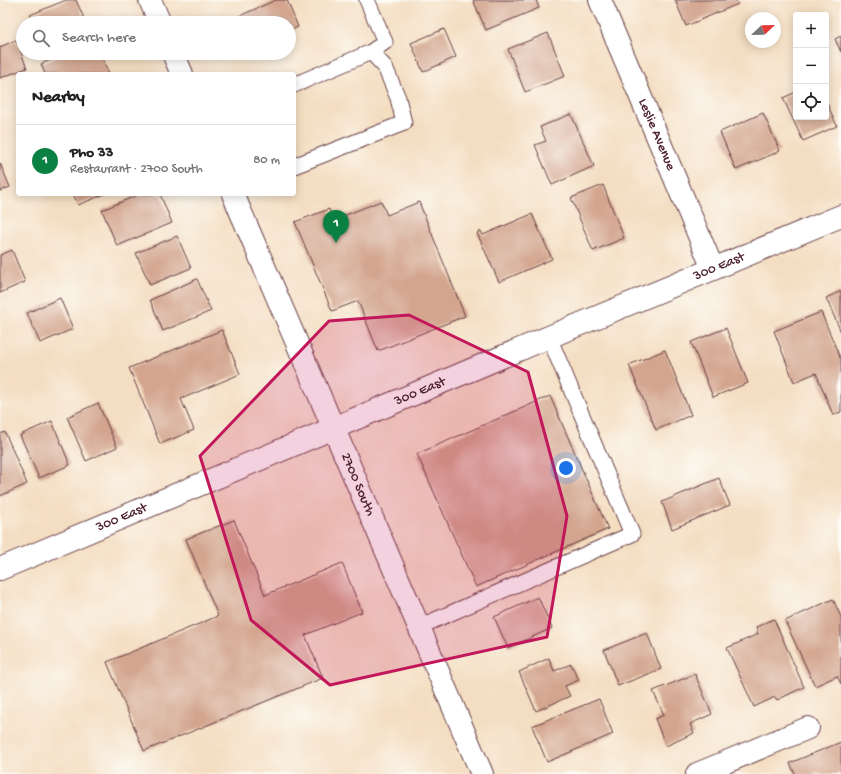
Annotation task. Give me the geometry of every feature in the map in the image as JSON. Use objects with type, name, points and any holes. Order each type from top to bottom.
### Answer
[{"type":"street","points":[[150,0],[157,16]]},
{"type":"street","name":"Leslie Avenue","points":[[600,0],[713,269]]},
{"type":"street","points":[[176,60],[181,72]]},
{"type":"street","name":"2700 South","points":[[234,196],[482,774]]},
{"type":"street","name":"300 East","points":[[0,569],[549,337],[841,216]]},
{"type":"street","points":[[697,774],[808,728]]},
{"type":"lane","points":[[296,84],[370,52],[385,42],[367,0]]},
{"type":"lane","points":[[296,165],[404,123],[398,98],[385,67],[370,52]]},
{"type":"lane","points":[[419,626],[632,534],[549,337]]},
{"type":"highlighted area","points":[[409,315],[528,372],[567,516],[547,637],[330,685],[251,620],[200,456],[329,321]]},
{"type":"building","points":[[66,0],[76,0],[83,16],[30,16]]},
{"type":"building","points":[[276,0],[287,0],[294,16],[239,16]]},
{"type":"building","points":[[473,0],[536,0],[539,8],[486,30]]},
{"type":"building","points":[[675,0],[736,0],[738,4],[686,26]]},
{"type":"building","points":[[444,29],[456,57],[423,72],[411,43]]},
{"type":"building","points":[[548,33],[565,76],[525,92],[508,49]]},
{"type":"building","points":[[841,36],[841,52],[835,39]]},
{"type":"building","points":[[16,40],[16,60],[24,60],[27,68],[0,78],[0,47]]},
{"type":"building","points":[[51,60],[103,60],[108,72],[44,72],[41,64]]},
{"type":"building","points":[[793,93],[793,120],[783,98]]},
{"type":"building","points":[[829,108],[837,126],[803,141],[793,120],[829,120]]},
{"type":"building","points":[[763,113],[780,151],[736,170],[720,132]]},
{"type":"building","points":[[571,114],[594,166],[552,185],[535,145],[546,141],[540,127]]},
{"type":"building","points":[[0,163],[10,187],[0,191]]},
{"type":"building","points":[[603,185],[624,238],[593,251],[571,198]]},
{"type":"building","points":[[74,196],[100,196],[78,205]]},
{"type":"building","points":[[135,196],[161,196],[172,223],[117,246],[102,210]]},
{"type":"building","points":[[381,201],[387,215],[419,202],[465,316],[378,351],[358,301],[332,311],[295,222],[329,209],[333,220]]},
{"type":"building","points":[[532,214],[552,259],[499,282],[477,233],[481,231],[483,235]]},
{"type":"building","points":[[177,236],[191,268],[150,285],[136,253]]},
{"type":"building","points":[[12,250],[25,282],[0,293],[0,255]]},
{"type":"building","points":[[197,279],[211,311],[163,331],[150,300]]},
{"type":"building","points":[[841,291],[841,332],[826,298]]},
{"type":"building","points":[[60,298],[73,329],[40,343],[27,313]]},
{"type":"building","points":[[821,312],[841,360],[841,412],[833,415],[816,373],[794,382],[774,331]]},
{"type":"building","points":[[726,328],[748,383],[713,397],[691,342]]},
{"type":"building","points":[[222,330],[240,374],[181,399],[194,430],[160,444],[129,368]]},
{"type":"building","points":[[665,350],[691,415],[656,430],[629,365]]},
{"type":"building","points":[[550,396],[608,529],[476,587],[417,454]]},
{"type":"building","points":[[98,403],[117,447],[86,461],[67,417]]},
{"type":"building","points":[[52,421],[70,465],[39,478],[20,435]]},
{"type":"building","points":[[5,432],[27,484],[0,496],[0,434]]},
{"type":"building","points":[[719,478],[730,505],[672,529],[662,502]]},
{"type":"building","points":[[234,520],[265,595],[342,563],[362,612],[305,635],[323,678],[144,751],[107,662],[218,616],[186,539]]},
{"type":"building","points":[[538,597],[552,628],[508,648],[494,617]]},
{"type":"building","points":[[833,599],[841,617],[841,684],[837,676],[815,686],[785,621]]},
{"type":"building","points":[[774,619],[804,687],[777,700],[775,697],[754,707],[727,648],[758,634],[756,627]]},
{"type":"building","points":[[647,633],[661,669],[618,686],[604,650]]},
{"type":"building","points":[[549,658],[554,671],[571,664],[579,680],[565,686],[570,696],[536,711],[519,672]]},
{"type":"building","points":[[695,674],[712,714],[690,724],[694,733],[666,746],[655,719],[664,715],[653,691]]},
{"type":"building","points":[[599,699],[613,734],[547,762],[532,726]]},
{"type":"building","points":[[841,742],[841,774],[795,774],[790,763]]},
{"type":"place","name":"Pho 33","points":[[336,243]]}]
